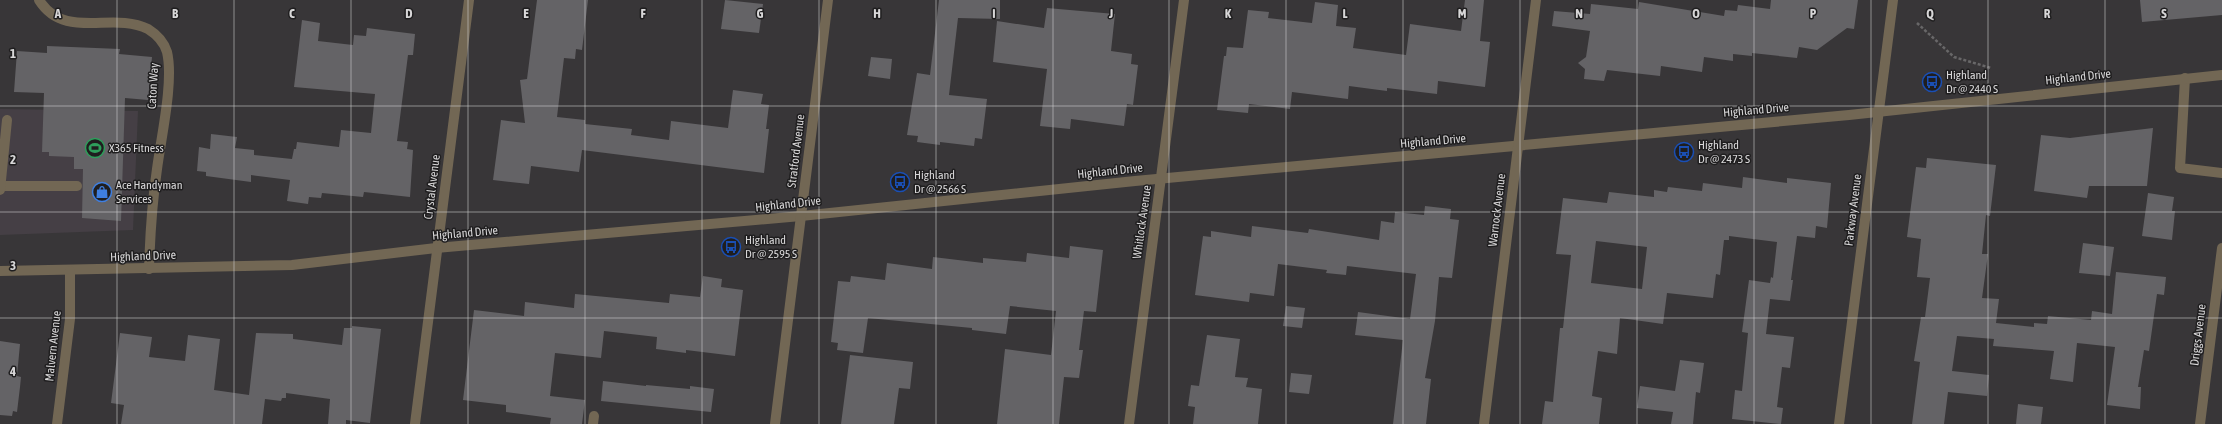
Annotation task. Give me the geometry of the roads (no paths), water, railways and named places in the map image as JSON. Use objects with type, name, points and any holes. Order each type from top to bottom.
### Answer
[{"type":"street","name":"Caton Way","points":[[39,0],[45,10],[67,22],[125,24],[148,29],[159,38],[167,52],[168,88],[152,205],[149,269]]},
{"type":"street","name":"Crystal Avenue","points":[[415,424],[436,248],[469,0]]},
{"type":"street","name":"Stratford Avenue","points":[[775,424],[828,0]]},
{"type":"street","name":"Whitlock Avenue","points":[[1129,424],[1184,0]]},
{"type":"street","name":"Warnock Avenue","points":[[1484,424],[1536,0]]},
{"type":"street","name":"Parkway Avenue","points":[[1839,424],[1893,0]]},
{"type":"street","name":"Highland Drive","points":[[0,272],[292,265],[436,248],[801,216],[1161,179],[1518,147],[1878,112],[2222,74]]},
{"type":"street","points":[[2185,78],[2180,168],[2222,173]]},
{"type":"street","points":[[0,190],[7,120]]},
{"type":"street","points":[[0,186],[77,186]]},
{"type":"street","name":"Driggs Avenue","points":[[2200,424],[2222,248]]},
{"type":"street","name":"Malvern Avenue","points":[[57,424],[70,318],[70,271]]},
{"type":"place","name":"Highland Dr @ 2440 S","points":[[1932,82]]},
{"type":"place","name":"X365 Fitness","points":[[95,148]]},
{"type":"place","name":"Highland Dr @ 2473 S","points":[[1684,152]]},
{"type":"place","name":"Highland Dr @ 2566 S","points":[[900,182]]},
{"type":"place","name":"Ace Handyman Services","points":[[102,192]]},
{"type":"place","name":"Highland Dr @ 2595 S","points":[[731,247]]}]
